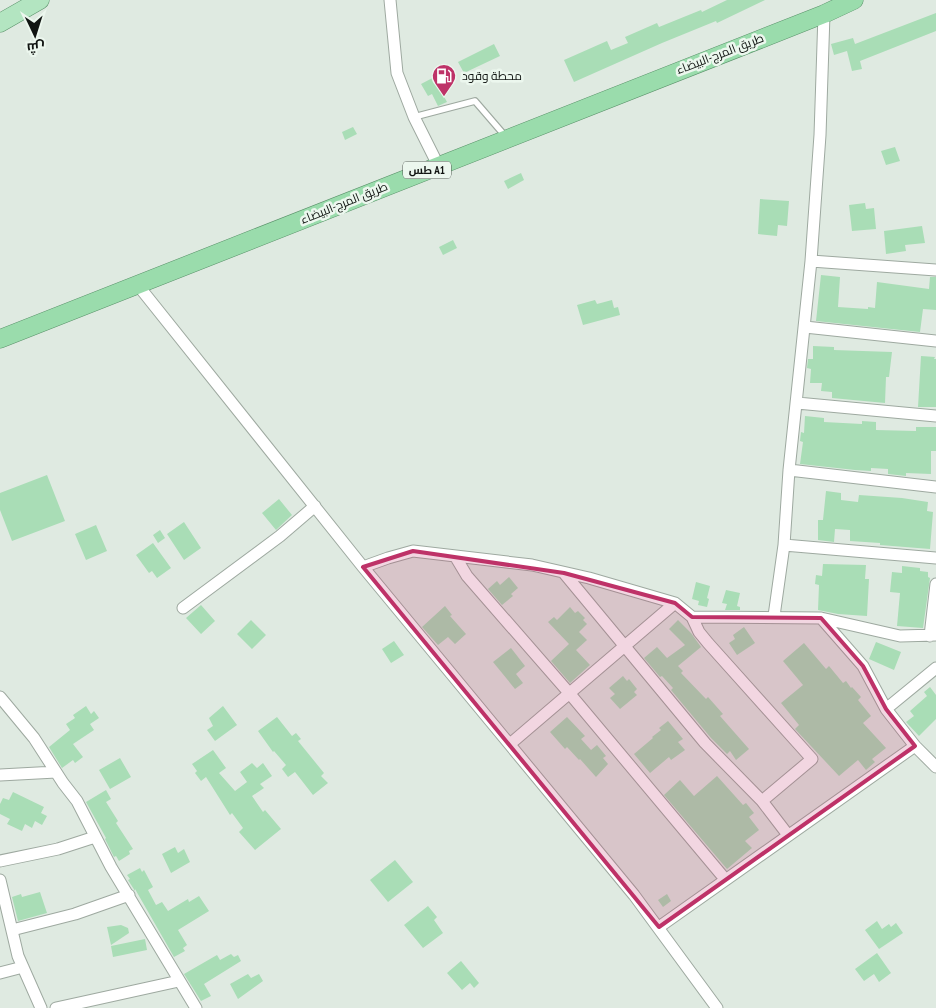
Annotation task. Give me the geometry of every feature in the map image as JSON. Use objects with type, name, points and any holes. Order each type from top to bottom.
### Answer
[{"type":"highway","name":"طريق المرج-البيضاء","points":[[0,339],[824,14],[854,0]]},
{"type":"main road","points":[[0,23],[40,0]]},
{"type":"street","points":[[390,0],[397,73],[414,117],[438,165]]},
{"type":"street","points":[[774,616],[784,545],[789,470],[811,261],[820,135],[824,14]]},
{"type":"street","points":[[811,261],[936,270]]},
{"type":"street","points":[[137,284],[363,567],[659,927],[717,1008]]},
{"type":"street","points":[[805,327],[936,341]]},
{"type":"street","points":[[797,403],[936,416]]},
{"type":"street","points":[[789,470],[936,487]]},
{"type":"street","points":[[183,608],[280,536],[315,506]]},
{"type":"street","points":[[784,545],[936,558]]},
{"type":"street","points":[[363,567],[413,551],[532,565],[635,590],[675,603],[692,616],[699,632],[708,643],[812,758],[762,801]]},
{"type":"street","points":[[455,556],[467,576],[570,694],[725,880]]},
{"type":"street","points":[[564,573],[705,743],[762,801],[788,835]]},
{"type":"street","points":[[692,616],[820,618],[900,636],[933,636],[936,584]]},
{"type":"street","points":[[510,744],[675,603]]},
{"type":"street","points":[[820,618],[863,666],[886,709],[915,746],[936,767]]},
{"type":"street","points":[[886,709],[936,668]]},
{"type":"street","points":[[0,697],[34,738],[77,801],[128,895],[196,1008]]},
{"type":"street","points":[[659,927],[915,746]]},
{"type":"street","points":[[0,775],[56,772]]},
{"type":"street","points":[[0,860],[58,849],[95,837]]},
{"type":"street","points":[[0,880],[18,956],[41,1008]]},
{"type":"street","points":[[12,930],[75,914],[128,895]]},
{"type":"street","points":[[0,973],[23,967]]},
{"type":"street","points":[[56,1008],[179,981]]},
{"type":"lane","points":[[414,117],[475,101],[506,138]]},
{"type":"highlighted area","points":[[413,551],[564,573],[675,603],[692,617],[821,618],[863,666],[886,709],[915,746],[659,927],[363,567]]},
{"type":"building","points":[[727,0],[765,0],[717,23],[716,21],[662,43],[574,82],[564,60],[607,41],[611,50],[628,43],[625,37],[657,23],[659,27],[701,10],[702,12]]},
{"type":"building","points":[[936,13],[936,31],[860,61],[862,69],[852,71],[847,51],[834,55],[831,44],[853,38],[855,44]]},
{"type":"building","points":[[494,44],[500,56],[464,73],[458,62]]},
{"type":"building","points":[[444,72],[451,86],[441,91],[447,102],[438,106],[432,94],[428,96],[421,84]]},
{"type":"building","points":[[353,127],[357,134],[345,140],[342,132]]},
{"type":"building","points":[[895,147],[900,161],[886,165],[881,151]]},
{"type":"building","points":[[521,173],[524,180],[508,189],[504,181]]},
{"type":"building","points":[[760,199],[789,201],[787,226],[778,225],[777,236],[758,234]]},
{"type":"building","points":[[865,203],[866,209],[874,208],[876,229],[852,231],[849,205]]},
{"type":"building","points":[[922,226],[925,243],[905,245],[906,251],[886,254],[884,231]]},
{"type":"building","points":[[453,240],[457,248],[443,255],[439,247]]},
{"type":"building","points":[[821,275],[840,277],[838,307],[868,309],[868,307],[875,308],[877,282],[929,289],[930,277],[936,277],[936,310],[923,309],[920,332],[816,321]]},
{"type":"building","points":[[595,300],[597,304],[612,300],[614,308],[618,307],[620,315],[583,325],[577,305]]},
{"type":"building","points":[[813,346],[834,347],[834,350],[892,352],[889,377],[886,377],[885,403],[832,398],[832,392],[821,391],[822,383],[810,383],[811,369],[807,368],[808,359],[813,359]]},
{"type":"building","points":[[921,356],[935,357],[934,359],[936,359],[936,407],[918,407]]},
{"type":"building","points":[[805,416],[824,418],[824,422],[862,424],[862,421],[876,422],[876,430],[916,431],[916,427],[936,427],[936,451],[931,451],[931,474],[906,473],[906,476],[888,474],[888,469],[871,468],[871,471],[800,464],[803,442],[800,441],[801,432],[804,433]]},
{"type":"building","points":[[47,475],[65,521],[12,541],[0,510],[0,493]]},
{"type":"building","points":[[826,491],[841,493],[841,500],[858,502],[859,495],[928,502],[927,511],[933,512],[930,549],[850,541],[850,530],[835,529],[834,542],[818,540],[818,520],[823,520]]},
{"type":"building","points":[[279,499],[292,515],[276,530],[262,513]]},
{"type":"building","points":[[184,522],[201,548],[184,560],[167,534]]},
{"type":"building","points":[[96,525],[107,551],[86,560],[75,534]]},
{"type":"building","points":[[160,530],[165,538],[158,543],[153,535]]},
{"type":"building","points":[[153,543],[171,568],[157,578],[152,571],[149,573],[136,555]]},
{"type":"building","points":[[823,564],[866,565],[865,579],[869,579],[867,616],[838,614],[818,610],[819,585],[815,584],[816,575],[822,576]]},
{"type":"building","points":[[902,566],[920,568],[920,571],[928,572],[928,577],[930,578],[923,628],[897,626],[900,593],[890,592],[892,572],[902,573]]},
{"type":"building","points":[[509,577],[518,588],[511,594],[513,596],[502,605],[488,589],[497,581],[500,585]]},
{"type":"building","points":[[696,582],[710,586],[707,607],[698,605],[699,601],[692,599]]},
{"type":"building","points":[[726,590],[740,593],[737,606],[740,607],[740,610],[725,610],[727,604],[722,603]]},
{"type":"building","points":[[201,605],[215,621],[201,634],[186,618]]},
{"type":"building","points":[[445,606],[452,615],[450,616],[466,634],[455,644],[448,637],[438,645],[422,627]]},
{"type":"building","points":[[570,607],[575,613],[578,611],[585,618],[583,620],[587,624],[579,632],[587,640],[576,650],[590,665],[570,683],[551,661],[569,644],[548,622],[554,617],[557,620]]},
{"type":"building","points":[[251,620],[266,635],[252,649],[237,634]]},
{"type":"building","points":[[678,620],[701,647],[678,666],[683,671],[681,673],[706,699],[708,697],[723,714],[720,716],[749,749],[736,760],[730,751],[727,754],[711,738],[671,690],[673,688],[662,676],[660,677],[644,658],[657,647],[667,658],[685,645],[669,629]]},
{"type":"building","points":[[744,627],[755,643],[737,655],[729,643],[735,639],[733,635]]},
{"type":"building","points":[[394,641],[404,655],[391,663],[382,649]]},
{"type":"building","points":[[876,642],[901,652],[894,670],[869,659]]},
{"type":"building","points":[[804,643],[826,669],[829,666],[843,683],[846,681],[852,687],[861,697],[858,700],[871,716],[863,723],[886,748],[872,759],[875,762],[866,770],[858,760],[839,776],[795,729],[799,725],[781,703],[803,685],[783,661]]},
{"type":"building","points":[[511,648],[525,666],[516,674],[523,683],[515,689],[493,662]]},
{"type":"building","points":[[623,676],[627,681],[629,679],[637,689],[634,692],[637,695],[620,709],[610,698],[615,694],[609,688]]},
{"type":"building","points":[[930,687],[936,695],[936,719],[919,736],[906,722],[914,716],[910,711],[927,696],[924,692]]},
{"type":"building","points":[[86,706],[91,714],[94,711],[99,718],[90,724],[94,730],[73,744],[83,757],[75,763],[73,760],[62,768],[49,747],[70,730],[66,724],[75,718],[73,715]]},
{"type":"building","points":[[223,706],[237,725],[215,741],[207,730],[213,726],[209,718]]},
{"type":"building","points":[[277,717],[292,736],[296,733],[301,739],[298,741],[324,773],[321,776],[328,783],[313,795],[295,772],[288,777],[282,769],[286,765],[273,752],[258,731]]},
{"type":"building","points":[[567,717],[585,736],[581,739],[591,750],[597,745],[606,756],[603,758],[608,764],[596,777],[580,759],[567,747],[565,749],[550,732]]},
{"type":"building","points":[[668,721],[683,739],[678,742],[685,750],[671,760],[669,757],[650,773],[634,754],[653,738],[661,730],[659,728]]},
{"type":"building","points":[[213,750],[226,768],[219,773],[235,791],[247,782],[240,772],[252,763],[257,768],[263,763],[272,776],[260,784],[264,788],[252,796],[263,812],[265,810],[281,829],[255,850],[239,832],[243,828],[232,813],[230,815],[206,777],[201,781],[195,773],[197,771],[192,764]]},
{"type":"building","points":[[120,758],[131,777],[110,789],[99,770]]},
{"type":"building","points":[[717,776],[743,805],[746,803],[754,813],[749,817],[759,830],[745,841],[752,848],[727,869],[664,795],[680,780],[694,796]]},
{"type":"building","points":[[106,790],[111,799],[106,802],[118,821],[116,823],[133,849],[129,851],[130,854],[119,861],[116,856],[114,857],[86,802]]},
{"type":"building","points":[[13,792],[44,807],[41,813],[47,816],[42,825],[35,821],[32,828],[25,824],[22,831],[7,824],[10,819],[0,814],[0,804],[3,798],[9,800]]},
{"type":"building","points":[[175,847],[178,853],[184,849],[190,862],[171,873],[162,854]]},
{"type":"building","points":[[395,860],[413,882],[388,902],[370,880]]},
{"type":"building","points":[[140,868],[142,872],[144,870],[153,887],[148,890],[156,905],[162,902],[168,911],[188,899],[189,902],[199,896],[209,911],[178,930],[187,945],[183,948],[185,951],[174,957],[128,880],[130,879],[127,875]]},
{"type":"building","points":[[40,892],[47,913],[18,921],[12,897],[21,894],[22,897]]},
{"type":"building","points":[[667,894],[671,901],[663,907],[658,900]]},
{"type":"building","points":[[428,906],[437,917],[434,920],[443,933],[423,948],[404,925]]},
{"type":"building","points":[[877,921],[882,929],[889,924],[891,927],[896,923],[903,933],[879,949],[865,930]]},
{"type":"building","points":[[121,925],[128,928],[129,933],[111,945],[107,927]]},
{"type":"building","points":[[145,939],[147,950],[113,957],[111,946]]},
{"type":"building","points":[[877,953],[891,973],[879,982],[874,974],[864,981],[855,969]]},
{"type":"building","points":[[231,954],[234,957],[238,955],[241,961],[204,984],[211,996],[201,1001],[184,974],[217,955],[220,960]]},
{"type":"building","points":[[461,961],[479,983],[474,988],[470,983],[462,990],[447,973]]},
{"type":"building","points":[[248,974],[251,978],[259,974],[263,981],[238,999],[230,984]]},
{"type":"place","name":"محطة وقود","points":[[444,97]]}]
